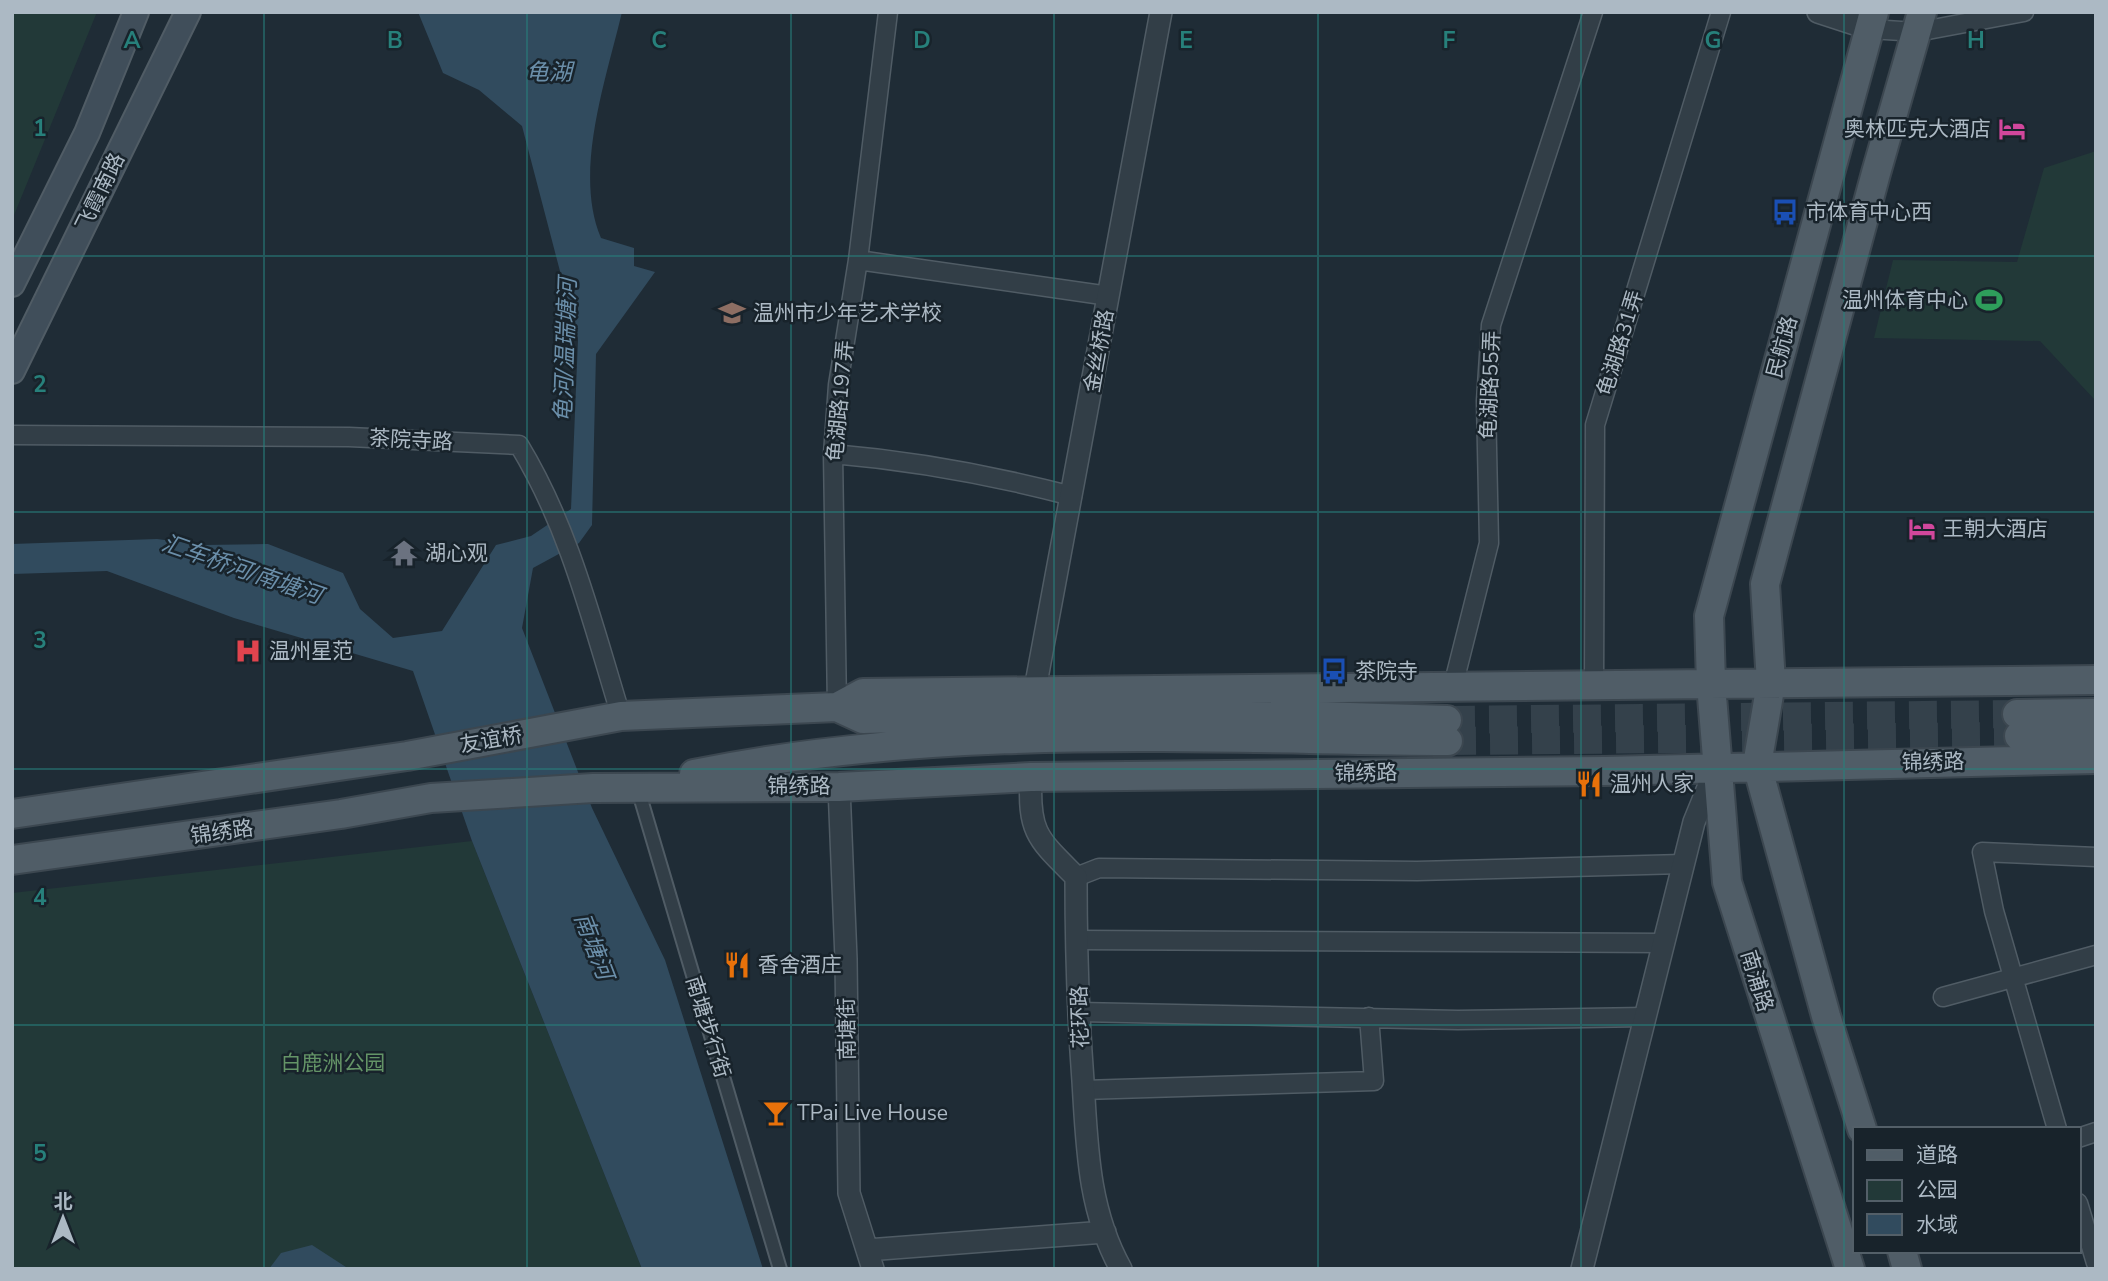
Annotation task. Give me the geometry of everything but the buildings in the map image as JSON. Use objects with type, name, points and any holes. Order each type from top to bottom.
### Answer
[{"type":"main road","name":"飞霞南路","points":[[12,284],[87,133],[136,12]]},
{"type":"main road","name":"飞霞南路","points":[[12,371],[188,12]]},
{"type":"main road","name":"民航路","points":[[1711,684],[1709,616],[1872,21]]},
{"type":"main road","points":[[1861,1127],[1826,1016],[1757,765],[1771,683],[1765,584],[1876,173],[1920,22]]},
{"type":"main road","name":"锦绣路","points":[[575,725],[621,716],[837,707],[863,693],[1035,689],[2096,680]]},
{"type":"main road","name":"南浦路","points":[[1711,684],[1727,882],[1850,1269]]},
{"type":"main road","name":"锦绣路","points":[[636,786],[757,761],[973,739],[1447,730],[1163,711],[863,719],[837,707]]},
{"type":"main road","points":[[2096,712],[2018,725],[2096,734]]},
{"type":"main road","name":"友谊桥","points":[[54,810],[407,756],[575,725]]},
{"type":"main road","name":"锦绣路","points":[[12,860],[315,818],[432,798],[593,788],[839,787],[1031,777],[1605,771],[1716,766],[2096,759]]},
{"type":"main road","points":[[12,800],[54,810]]},
{"type":"main road","points":[[12,814],[54,810]]},
{"type":"street","name":"龟湖路197弄","points":[[837,707],[833,454],[838,385],[858,260],[888,12]]},
{"type":"street","name":"金丝桥路","points":[[1035,689],[1161,12]]},
{"type":"street","name":"龟湖路55弄","points":[[1453,686],[1489,543],[1486,401],[1491,325],[1592,12]]},
{"type":"street","name":"龟湖路31弄","points":[[1594,685],[1595,425],[1721,12]]},
{"type":"street","points":[[1818,12],[1872,21],[1920,22],[2024,12]]},
{"type":"street","points":[[858,260],[1109,296]]},
{"type":"street","name":"茶院寺路","points":[[12,435],[349,437],[519,445],[575,562],[621,716]]},
{"type":"street","points":[[833,454],[911,461],[988,474],[1072,496]]},
{"type":"street","points":[[1582,1269],[1694,822],[1716,766]]},
{"type":"street","points":[[1031,777],[1029,808],[1038,840],[1076,877],[1099,867],[1417,871],[1683,864]]},
{"type":"street","name":"南塘步行街","points":[[636,786],[780,1269]]},
{"type":"street","name":"南塘街","points":[[839,787],[846,946],[849,1193],[870,1260]]},
{"type":"street","points":[[2056,1127],[1994,911],[1982,852],[2096,857]]},
{"type":"street","name":"花环路","points":[[1076,877],[1079,1012],[1091,1192],[1121,1269]]},
{"type":"street","points":[[1076,940],[1664,943]]},
{"type":"street","points":[[1943,997],[2096,955]]},
{"type":"street","points":[[1079,1012],[1458,1020],[1645,1017]]},
{"type":"street","points":[[1083,1090],[1374,1082],[1369,1017]]},
{"type":"street","points":[[2080,1210],[2096,1263]]},
{"type":"street","points":[[870,1260],[1105,1232]]},
{"type":"green space","points":[[12,12],[97,12],[12,220]]},
{"type":"green space","name":"温州体育中心","points":[[2096,151],[2096,495],[2094,399],[2040,341],[1874,338],[1893,260],[2017,262],[2044,168]]},
{"type":"green space","name":"白鹿洲公园","points":[[472,841],[642,1269],[12,1269],[12,893]]},
{"type":"water","points":[[418,12],[622,12],[595,126],[590,184],[593,212],[601,238],[634,248],[634,266],[655,272],[596,354],[592,525],[579,543],[533,568],[522,628],[592,808],[665,960],[763,1269],[642,1269],[472,841],[413,671],[234,618],[107,571],[12,574],[12,544],[157,539],[204,545],[268,544],[343,573],[360,609],[393,638],[442,631],[496,545],[531,536],[571,509],[578,340],[522,126],[479,90],[443,73]]},
{"type":"water","points":[[312,1245],[349,1269],[269,1269],[281,1253]]},
{"type":"tunnel","points":[[1447,720],[2017,714]]},
{"type":"tunnel","points":[[1448,741],[2019,736]]},
{"type":"place","name":"奥林匹克大酒店","points":[[2012,129]]},
{"type":"place","name":"市体育中心西","points":[[1785,212]]},
{"type":"place","name":"温州体育中心","points":[[1989,300]]},
{"type":"place","name":"温州市少年艺术学校","points":[[732,313]]},
{"type":"place","name":"王朝大酒店","points":[[1922,529]]},
{"type":"place","name":"湖心观","points":[[404,553]]},
{"type":"place","name":"温州星范","points":[[248,651]]},
{"type":"place","name":"茶院寺","points":[[1334,671]]},
{"type":"place","name":"温州人家","points":[[1589,784]]},
{"type":"place","name":"香舍酒庄","points":[[737,965]]},
{"type":"place","name":"TPai Live House","points":[[776,1113]]},
{"type":"water label","name":"龟湖","points":[[549,72]]},
{"type":"water label","name":"龟河/温瑞塘河","points":[[565,350]]},
{"type":"water label","name":"汇车桥河/南塘河","points":[[242,569]]},
{"type":"water label","name":"南塘河","points":[[594,946]]}]
